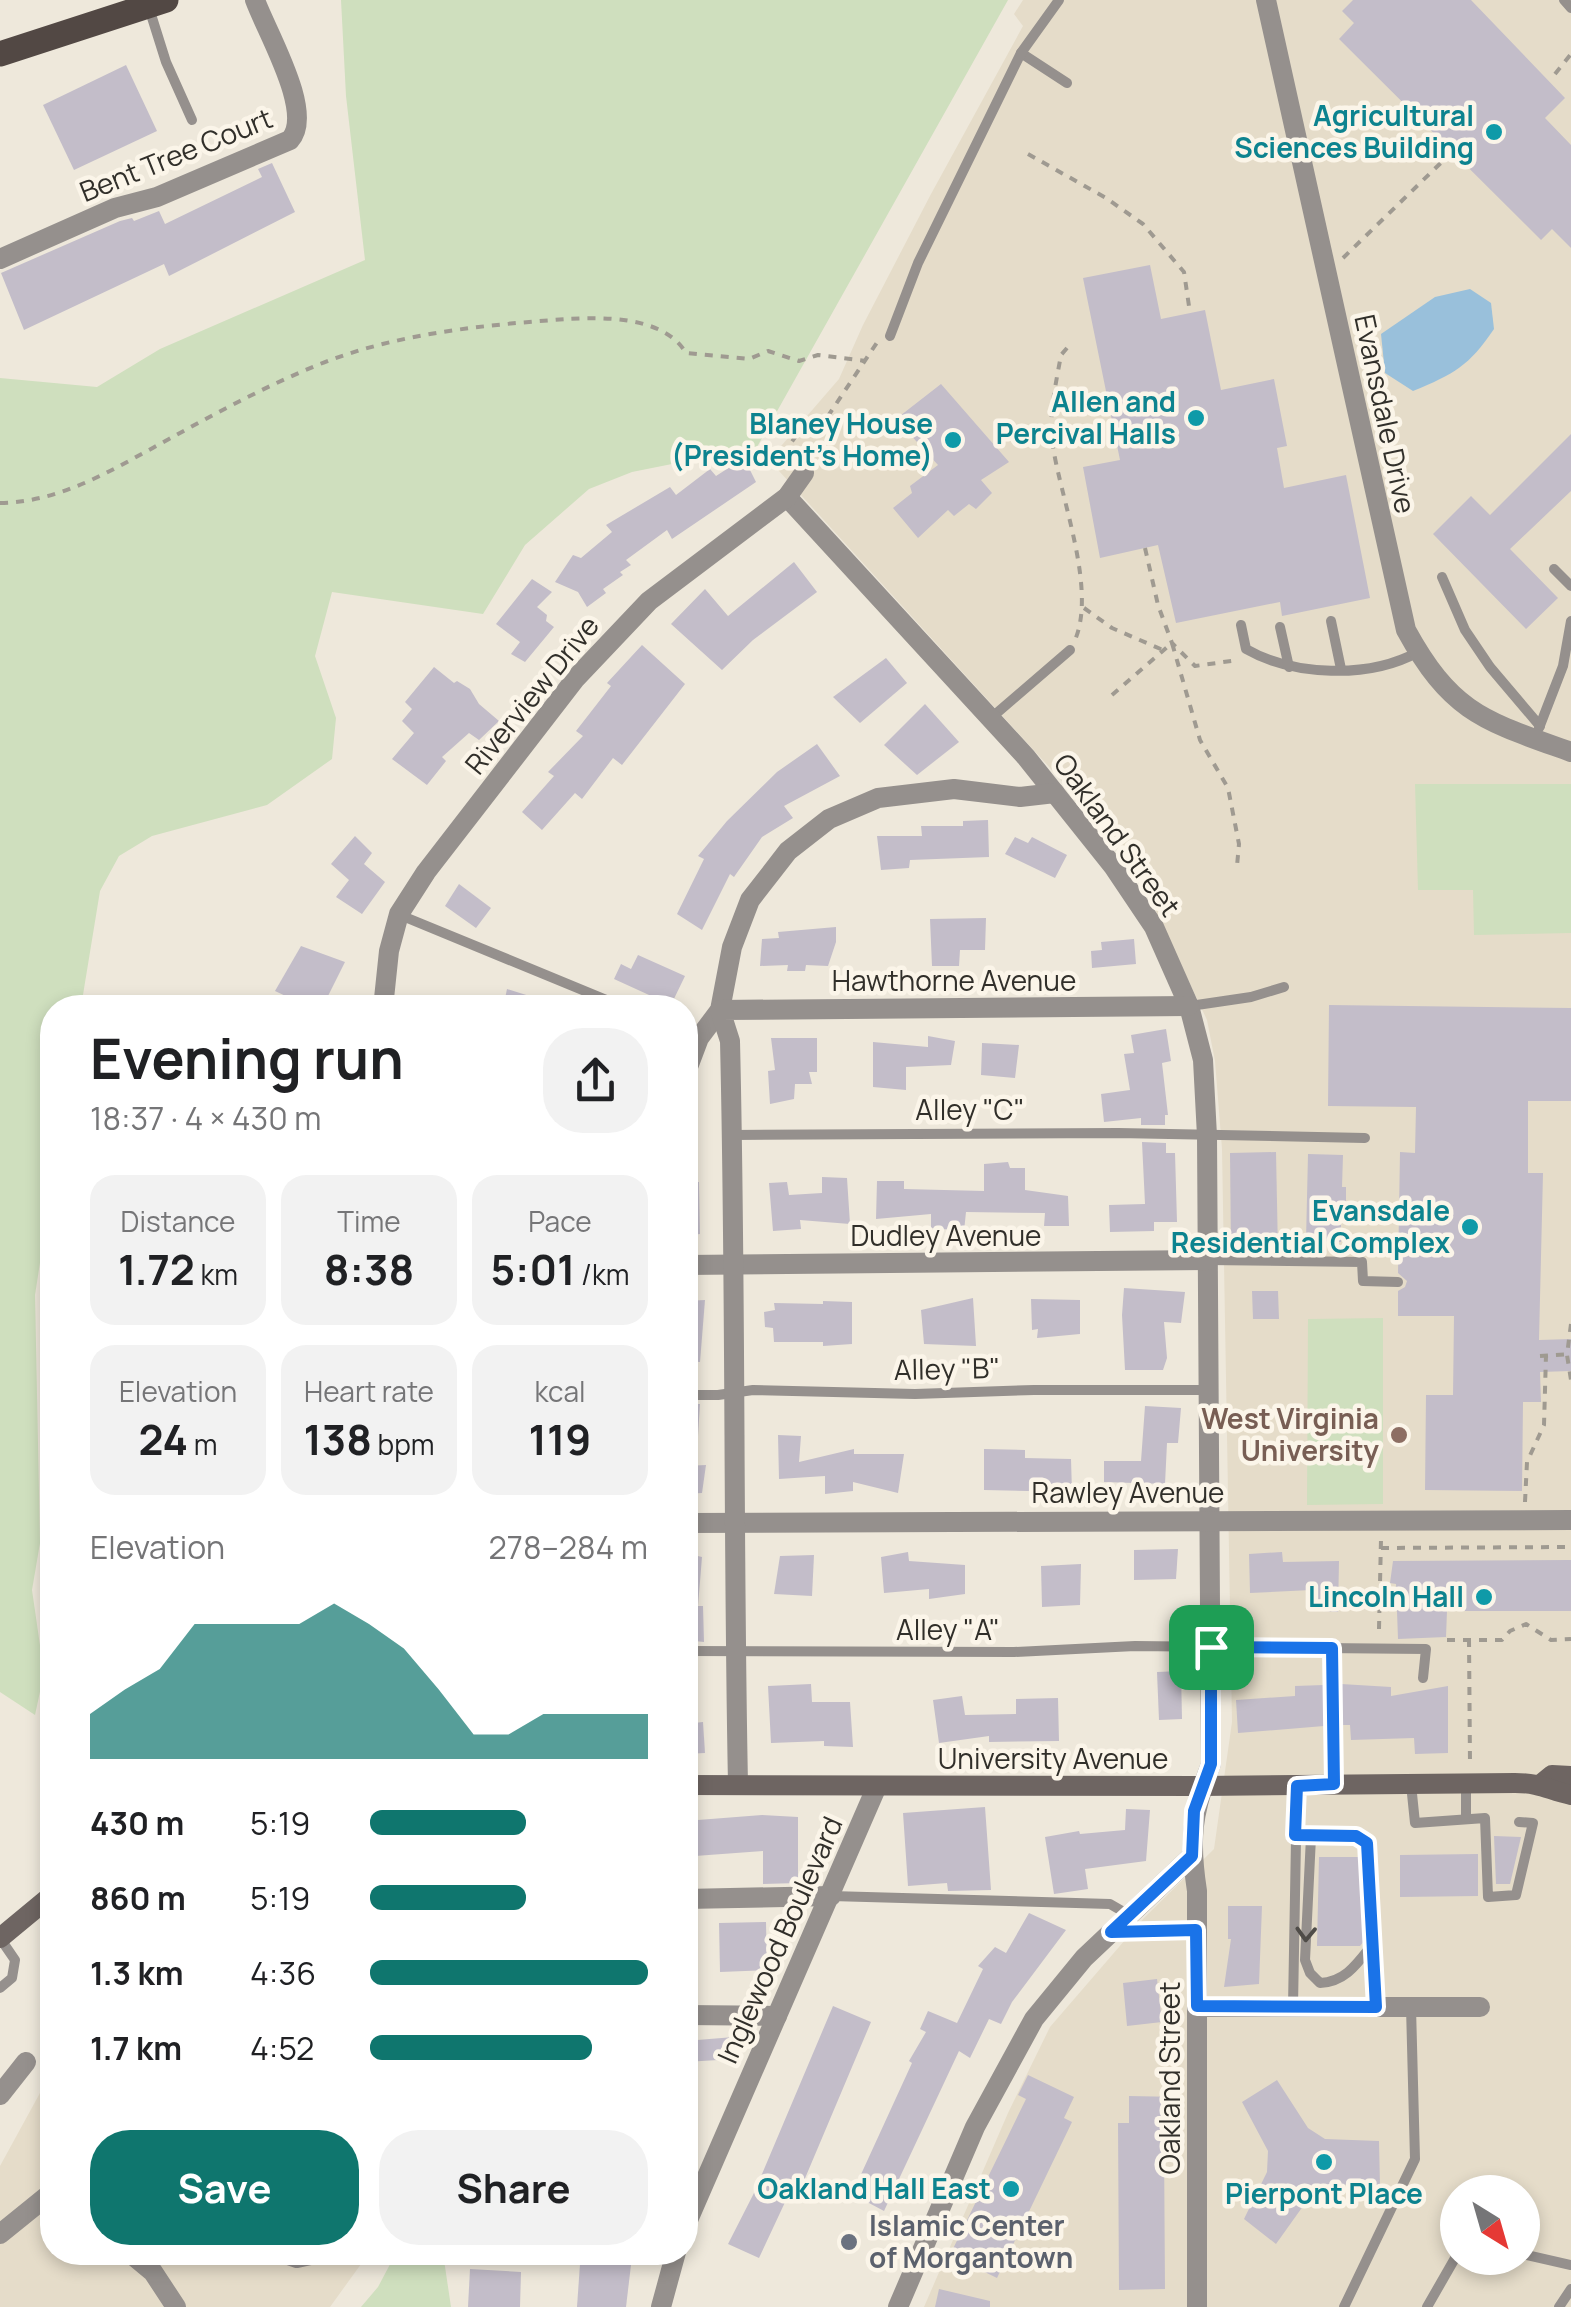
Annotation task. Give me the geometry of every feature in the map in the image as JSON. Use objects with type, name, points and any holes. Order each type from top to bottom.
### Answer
[{"type":"main road","points":[[0,54],[157,3]]},
{"type":"street","name":"Bent Tree Court","points":[[0,259],[115,208],[157,197],[290,140],[298,132],[299,111],[255,0]]},
{"type":"street","name":"Evansdale Drive","points":[[1266,0],[1406,630],[1428,669],[1454,700],[1492,723],[1538,732],[1571,752]]},
{"type":"street","name":"Riverview Drive","points":[[384,995],[399,914],[426,872],[576,678],[649,601],[787,497],[802,476]]},
{"type":"street","name":"Oakland Street","points":[[787,497],[1055,793],[1144,911],[1189,1006],[1203,1060],[1211,1390],[1211,1764],[1194,1811],[1192,1856],[1196,1892],[1197,2307]]},
{"type":"street","points":[[738,1784],[730,1041],[720,1010],[732,947],[750,900],[788,851],[829,820],[878,798],[954,790],[1020,797],[1055,793]]},
{"type":"street","name":"Hawthorne Avenue","points":[[720,1010],[1189,1006]]},
{"type":"street","points":[[698,1030],[720,1010]]},
{"type":"street","name":"Dudley Avenue","points":[[698,1265],[1208,1260]]},
{"type":"street","name":"Rawley Avenue","points":[[698,1523],[1571,1520]]},
{"type":"street","name":"University Avenue","points":[[698,1785],[1297,1786],[1410,1783],[1468,1773],[1541,1784],[1571,1795]]},
{"type":"street","name":"University Avenue","points":[[1541,1784],[1552,1775],[1571,1776]]},
{"type":"street","name":"Inglewood Boulevard","points":[[698,2197],[877,1786]]},
{"type":"street","points":[[898,2307],[975,2127],[1034,2018],[1084,1958],[1192,1856]]},
{"type":"street","points":[[698,1899],[831,1896]]},
{"type":"street","points":[[0,1938],[40,1905]]},
{"type":"street","points":[[1197,2006],[1480,2007]]},
{"type":"street","points":[[698,2016],[777,2016]]},
{"type":"street","points":[[0,2095],[26,2062]]},
{"type":"street","points":[[0,2234],[40,2202]]},
{"type":"street","points":[[145,2265],[176,2307]]},
{"type":"street","points":[[660,2307],[672,2265]]},
{"type":"lane","points":[[890,336],[898,308],[1020,53],[1059,0]]},
{"type":"lane","points":[[1564,0],[1571,8]]},
{"type":"lane","points":[[157,3],[166,62],[192,120]]},
{"type":"lane","points":[[1020,53],[1067,83]]},
{"type":"lane","points":[[1554,569],[1571,586]]},
{"type":"lane","points":[[1442,577],[1465,630],[1538,732]]},
{"type":"lane","points":[[1332,620],[1341,669]]},
{"type":"lane","points":[[1538,732],[1562,666],[1571,621]]},
{"type":"lane","points":[[1240,625],[1246,650],[1289,667],[1341,669],[1404,659],[1418,652]]},
{"type":"lane","points":[[1280,627],[1289,667]]},
{"type":"lane","points":[[991,719],[1070,650]]},
{"type":"lane","points":[[399,914],[595,995]]},
{"type":"lane","points":[[1189,1006],[1284,987]]},
{"type":"lane","name":"Alley \"C\"","points":[[732,1135],[1118,1132],[1364,1138]]},
{"type":"lane","points":[[1208,1260],[1362,1262],[1362,1281],[1398,1282]]},
{"type":"lane","name":"Alley \"B\"","points":[[698,1394],[753,1390],[915,1394],[1211,1390]]},
{"type":"lane","name":"Alley \"A\"","points":[[698,1652],[996,1652],[1136,1646],[1426,1649],[1423,1678]]},
{"type":"lane","points":[[1332,1648],[1334,1784]]},
{"type":"lane","points":[[1466,1819],[1468,1773]]},
{"type":"lane","points":[[1410,1783],[1415,1823],[1485,1818],[1488,1897],[1516,1896],[1532,1823],[1519,1822]]},
{"type":"lane","points":[[1293,2008],[1297,1786]]},
{"type":"lane","points":[[1295,1835],[1356,1836],[1367,1843],[1376,2007]]},
{"type":"lane","points":[[1310,1836],[1306,1960],[1310,1973],[1320,1983],[1333,1983],[1350,1972],[1372,1944]]},
{"type":"lane","points":[[831,1896],[1050,1900],[1110,1904],[1128,1915]]},
{"type":"lane","points":[[1111,1932],[1196,1930]]},
{"type":"lane","points":[[0,1938],[15,1960],[12,1978],[0,1988]]},
{"type":"lane","points":[[1344,2307],[1415,2159],[1412,2007]]},
{"type":"lane","points":[[1540,2258],[1571,2265]]},
{"type":"lane","points":[[1427,2307],[1445,2275]]},
{"type":"lane","points":[[1558,2307],[1571,2289]]},
{"type":"path","points":[[1555,74],[1571,54]]},
{"type":"path","points":[[1342,259],[1451,153]]},
{"type":"path","points":[[1028,154],[1143,224],[1184,272],[1190,313]]},
{"type":"path","points":[[802,476],[778,461],[801,429],[820,428],[898,308]]},
{"type":"path","points":[[0,503],[27,503],[74,490],[222,410],[320,364],[384,342],[500,324],[623,317],[680,344],[686,353],[749,359],[768,351],[799,360],[818,355],[866,361]]},
{"type":"path","points":[[1068,348],[1061,356],[1051,416],[1084,607],[1070,650]]},
{"type":"path","points":[[1146,548],[1158,605],[1200,740],[1228,788],[1238,844],[1237,866]]},
{"type":"path","points":[[1084,607],[1112,628],[1163,650]]},
{"type":"path","points":[[1112,695],[1172,643]]},
{"type":"path","points":[[1172,643],[1195,666],[1238,660]]},
{"type":"path","points":[[1571,1324],[1571,1380]]},
{"type":"path","points":[[1526,1508],[1526,1462],[1544,1425],[1543,1356],[1569,1355]]},
{"type":"path","points":[[1380,1532],[1380,1629]]},
{"type":"path","points":[[1382,1548],[1571,1548]]},
{"type":"path","points":[[1447,1640],[1502,1640],[1510,1631],[1526,1624],[1551,1640],[1571,1639]]},
{"type":"path","points":[[1468,1773],[1469,1640]]},
{"type":"shaded area","name":"West Virginia University","points":[[1023,0],[1571,0],[1571,2307],[924,2307],[1008,2113],[1050,2027],[1144,1918],[1214,1849],[1232,1722],[1222,1149],[1215,1061],[1207,1020],[1143,884],[1092,814],[769,460],[839,379],[931,194],[1023,26],[1014,14]]},
{"type":"shaded area","points":[[40,2093],[40,2265],[360,2265],[330,2307],[0,2307],[0,2166]]},
{"type":"green space","points":[[341,0],[1008,0],[757,447],[632,472],[589,489],[525,545],[483,614],[332,592],[315,656],[336,718],[332,759],[267,805],[152,836],[119,856],[100,891],[83,995],[40,995],[40,1263],[35,1295],[40,1543],[32,1590],[40,1645],[40,1692],[35,1715],[0,1692],[0,378],[97,387],[160,349],[365,260],[346,96]]},
{"type":"green space","points":[[1415,784],[1571,784],[1571,933],[1474,935],[1473,890],[1418,890]]},
{"type":"green space","points":[[1383,1318],[1383,1504],[1307,1505],[1308,1319]]},
{"type":"green space","points":[[390,2265],[445,2265],[451,2307],[361,2307]]},
{"type":"water","points":[[1470,289],[1491,303],[1494,329],[1477,352],[1450,374],[1413,391],[1385,373],[1381,334],[1435,297]]},
{"type":"building","name":"Agricultural Sciences Building","points":[[1353,0],[1471,0],[1565,98],[1545,118],[1571,145],[1571,248],[1552,229],[1541,240],[1339,39],[1354,23],[1342,11]]},
{"type":"building","points":[[126,65],[157,131],[74,170],[43,105]]},
{"type":"building","points":[[272,163],[295,212],[169,276],[164,264],[24,330],[1,273],[120,221],[134,221],[159,211],[165,224],[262,177],[258,169]]},
{"type":"building","name":"Allen and Percival Halls","points":[[1150,265],[1161,319],[1205,310],[1221,390],[1274,379],[1287,446],[1277,448],[1284,488],[1346,475],[1370,598],[1282,616],[1280,602],[1176,623],[1158,545],[1100,558],[1083,467],[1120,460],[1083,278]]},
{"type":"building","name":"Blaney House (President’s Home)","points":[[941,384],[1009,462],[981,480],[992,493],[976,509],[969,504],[954,516],[948,510],[918,538],[893,508],[912,493],[910,486],[938,465],[896,419]]},
{"type":"building","points":[[1571,434],[1571,491],[1510,549],[1558,598],[1526,629],[1433,534],[1471,496],[1490,515]]},
{"type":"building","points":[[744,458],[756,482],[672,539],[667,530],[626,560],[631,565],[620,572],[623,575],[587,607],[578,592],[555,582],[573,555],[581,558],[612,532],[606,525],[670,487],[676,495],[710,469],[716,476]]},
{"type":"building","points":[[794,562],[817,592],[753,640],[722,670],[671,624],[705,589],[728,616]]},
{"type":"building","points":[[532,579],[552,592],[537,607],[554,627],[525,662],[511,654],[520,642],[496,624]]},
{"type":"building","points":[[642,645],[685,684],[622,765],[613,758],[582,799],[575,793],[542,830],[522,812],[554,776],[548,772],[583,736],[576,731],[611,686],[607,683]]},
{"type":"building","points":[[886,658],[907,683],[860,723],[833,697]]},
{"type":"building","points":[[434,667],[454,683],[470,689],[479,704],[499,721],[479,740],[469,733],[442,757],[446,761],[427,785],[392,759],[414,733],[402,721],[412,709],[405,702]]},
{"type":"building","points":[[925,704],[959,742],[917,775],[884,745]]},
{"type":"building","points":[[817,744],[840,776],[784,806],[793,818],[762,837],[734,877],[730,874],[702,930],[677,914],[704,859],[698,856],[777,772]]},
{"type":"building","points":[[988,820],[989,857],[910,860],[909,868],[881,870],[877,836],[922,836],[921,826],[963,826],[963,821]]},
{"type":"building","points":[[355,836],[372,853],[364,864],[385,882],[362,914],[336,897],[349,880],[331,864]]},
{"type":"building","points":[[1015,837],[1028,843],[1032,837],[1067,855],[1055,878],[1005,854]]},
{"type":"building","points":[[459,884],[491,908],[476,928],[445,906]]},
{"type":"building","points":[[986,918],[985,950],[960,950],[959,966],[932,966],[930,919]]},
{"type":"building","points":[[836,927],[836,942],[828,966],[806,965],[805,971],[787,971],[788,965],[760,966],[762,939],[779,938],[778,932]]},
{"type":"building","points":[[1134,939],[1136,964],[1092,968],[1091,951],[1102,950],[1101,942]]},
{"type":"building","points":[[301,946],[345,962],[328,995],[283,995],[275,991]]},
{"type":"building","points":[[638,955],[685,976],[676,995],[649,995],[614,979],[621,964],[631,969]]},
{"type":"building","name":"Evansdale Residential Complex","points":[[1329,1005],[1571,1008],[1571,1101],[1528,1101],[1528,1173],[1543,1173],[1539,1340],[1571,1339],[1571,1371],[1540,1372],[1541,1402],[1523,1402],[1522,1491],[1425,1490],[1426,1395],[1453,1395],[1454,1316],[1398,1316],[1398,1291],[1407,1281],[1398,1273],[1400,1152],[1415,1153],[1416,1107],[1328,1106]]},
{"type":"building","points":[[1166,1029],[1171,1061],[1162,1063],[1168,1115],[1165,1125],[1141,1125],[1141,1118],[1104,1122],[1101,1094],[1130,1090],[1124,1054],[1134,1053],[1131,1035]]},
{"type":"building","points":[[928,1036],[955,1041],[951,1065],[906,1067],[906,1090],[873,1087],[873,1042],[928,1047]]},
{"type":"building","points":[[771,1038],[817,1038],[817,1072],[809,1072],[812,1084],[795,1084],[794,1099],[770,1104],[768,1071],[775,1070]]},
{"type":"building","points":[[982,1043],[1019,1045],[1015,1078],[981,1075]]},
{"type":"building","points":[[1142,1142],[1166,1143],[1166,1153],[1175,1153],[1177,1222],[1154,1222],[1154,1231],[1110,1232],[1109,1205],[1145,1204]]},
{"type":"building","points":[[1276,1152],[1278,1252],[1231,1252],[1230,1153]]},
{"type":"building","points":[[1308,1154],[1343,1155],[1346,1206],[1341,1206],[1341,1242],[1306,1241]]},
{"type":"building","points":[[1008,1162],[1010,1168],[1025,1168],[1025,1190],[1068,1196],[1069,1226],[1044,1226],[1045,1213],[966,1212],[964,1231],[931,1228],[931,1214],[876,1219],[877,1181],[904,1181],[904,1189],[984,1191],[984,1164]]},
{"type":"building","points":[[822,1177],[847,1178],[850,1224],[800,1220],[801,1229],[773,1231],[769,1183],[787,1182],[789,1195],[822,1193]]},
{"type":"building","points":[[698,1182],[699,1182],[698,1234]]},
{"type":"building","points":[[1124,1288],[1185,1292],[1181,1323],[1164,1322],[1167,1358],[1163,1370],[1125,1370]]},
{"type":"building","points":[[1252,1291],[1278,1291],[1279,1319],[1253,1319]]},
{"type":"building","points":[[973,1298],[976,1346],[924,1344],[921,1310]]},
{"type":"building","points":[[1031,1299],[1080,1300],[1080,1334],[1037,1338],[1038,1329],[1032,1330]]},
{"type":"building","points":[[698,1300],[705,1300],[700,1362],[698,1362]]},
{"type":"building","points":[[852,1302],[852,1344],[774,1342],[773,1328],[765,1327],[764,1312],[775,1310],[774,1303]]},
{"type":"building","points":[[1145,1406],[1181,1408],[1178,1443],[1167,1443],[1165,1484],[1104,1482],[1104,1461],[1141,1461]]},
{"type":"building","points":[[778,1435],[801,1436],[799,1462],[854,1449],[854,1454],[904,1454],[898,1493],[853,1482],[853,1491],[825,1494],[825,1476],[779,1479]]},
{"type":"building","points":[[984,1449],[1025,1450],[1025,1458],[1071,1459],[1072,1492],[984,1490]]},
{"type":"building","points":[[698,1465],[706,1465],[702,1493],[698,1493]]},
{"type":"building","points":[[1178,1549],[1176,1579],[1134,1580],[1134,1550]]},
{"type":"building","points":[[908,1552],[909,1561],[965,1565],[965,1594],[929,1599],[929,1589],[884,1593],[881,1557]]},
{"type":"building","points":[[1282,1552],[1283,1562],[1339,1561],[1338,1612],[1312,1610],[1311,1590],[1250,1593],[1249,1554]]},
{"type":"building","points":[[814,1555],[812,1596],[774,1594],[780,1556]]},
{"type":"building","points":[[698,1556],[702,1557],[698,1606]]},
{"type":"building","name":"Lincoln Hall","points":[[1571,1560],[1571,1611],[1447,1611],[1446,1637],[1398,1639],[1396,1584],[1390,1583],[1393,1561]]},
{"type":"building","points":[[1081,1564],[1080,1605],[1042,1607],[1041,1566]]},
{"type":"building","points":[[698,1606],[703,1606],[704,1642],[698,1641]]},
{"type":"building","points":[[1181,1671],[1182,1719],[1159,1720],[1157,1672]]},
{"type":"building","points":[[811,1684],[812,1702],[850,1702],[853,1747],[824,1746],[824,1741],[771,1743],[768,1686]]},
{"type":"building","points":[[1341,1684],[1391,1687],[1391,1696],[1448,1686],[1448,1753],[1415,1754],[1414,1738],[1351,1740],[1350,1725],[1342,1725]]},
{"type":"building","points":[[1324,1685],[1324,1726],[1238,1733],[1236,1700],[1295,1696],[1295,1686]]},
{"type":"building","points":[[962,1696],[965,1715],[1016,1714],[1016,1699],[1058,1698],[1059,1741],[989,1742],[989,1736],[939,1743],[933,1700]]},
{"type":"building","points":[[703,1722],[705,1753],[698,1753],[698,1723]]},
{"type":"building","points":[[985,1807],[991,1890],[948,1891],[947,1883],[908,1886],[903,1813]]},
{"type":"building","points":[[1126,1809],[1150,1810],[1146,1861],[1085,1869],[1088,1889],[1054,1894],[1045,1837],[1079,1831],[1080,1834],[1125,1830]]},
{"type":"building","points":[[762,1815],[798,1817],[798,1883],[763,1884],[763,1851],[698,1856],[698,1820]]},
{"type":"building","points":[[1494,1836],[1521,1837],[1510,1884],[1496,1884]]},
{"type":"building","points":[[1478,1854],[1478,1896],[1400,1897],[1400,1855]]},
{"type":"building","points":[[1319,1857],[1359,1857],[1364,1941],[1360,1946],[1317,1946]]},
{"type":"building","points":[[1228,1906],[1262,1906],[1259,1984],[1224,1987],[1231,1939]]},
{"type":"building","points":[[1029,1913],[1066,1930],[1012,2002],[1001,2024],[989,2019],[970,2058],[959,2051],[884,2211],[852,2194],[912,2063],[909,2061],[926,2032],[920,2029],[928,2011],[957,2023],[983,1969],[978,1966],[995,1947],[1006,1953]]},
{"type":"building","points":[[766,1922],[767,1970],[720,1972],[719,1923]]},
{"type":"building","points":[[1157,1979],[1162,2022],[1127,2026],[1123,1983]]},
{"type":"building","points":[[833,2006],[871,2022],[795,2202],[787,2198],[759,2258],[728,2244],[754,2193]]},
{"type":"building","points":[[734,2037],[735,2059],[698,2061],[698,2040]]},
{"type":"building","name":"Oakland Hall East","points":[[1028,2075],[1074,2097],[1064,2118],[1072,2122],[997,2278],[950,2255],[1026,2099],[1018,2095]]},
{"type":"building","name":"Pierpont Place","points":[[1277,2080],[1308,2128],[1325,2139],[1379,2141],[1380,2186],[1329,2184],[1316,2188],[1276,2244],[1244,2219],[1267,2172],[1268,2151],[1242,2102]]},
{"type":"building","points":[[1129,2096],[1179,2097],[1175,2140],[1164,2140],[1165,2289],[1119,2290],[1118,2123],[1129,2123]]},
{"type":"building","points":[[580,2265],[631,2265],[626,2307],[577,2307]]},
{"type":"building","points":[[470,2269],[521,2272],[520,2307],[468,2307]]},
{"type":"building","points":[[939,2289],[990,2301],[990,2307],[935,2307]]},
{"type":"place","name":"Agricultural Sciences Building","points":[[1494,132]]},
{"type":"place","name":"Allen and Percival Halls","points":[[1196,418]]},
{"type":"place","name":"Blaney House (President’s Home)","points":[[953,440]]},
{"type":"place","name":"Evansdale Residential Complex","points":[[1470,1227]]},
{"type":"place","name":"West Virginia University","points":[[1399,1435]]},
{"type":"place","name":"Lincoln Hall","points":[[1484,1597]]},
{"type":"place","name":"Pierpont Place","points":[[1324,2162]]},
{"type":"place","name":"Oakland Hall East","points":[[1011,2189]]},
{"type":"place","name":"Islamic Center of Morgantown","points":[[849,2242]]},
{"type":"route","points":[[1211,1647],[1332,1648],[1334,1784],[1297,1786],[1295,1835],[1356,1836],[1367,1843],[1376,2007],[1197,2006],[1196,1930],[1111,1932],[1192,1856],[1194,1811],[1211,1764],[1211,1647]]}]
